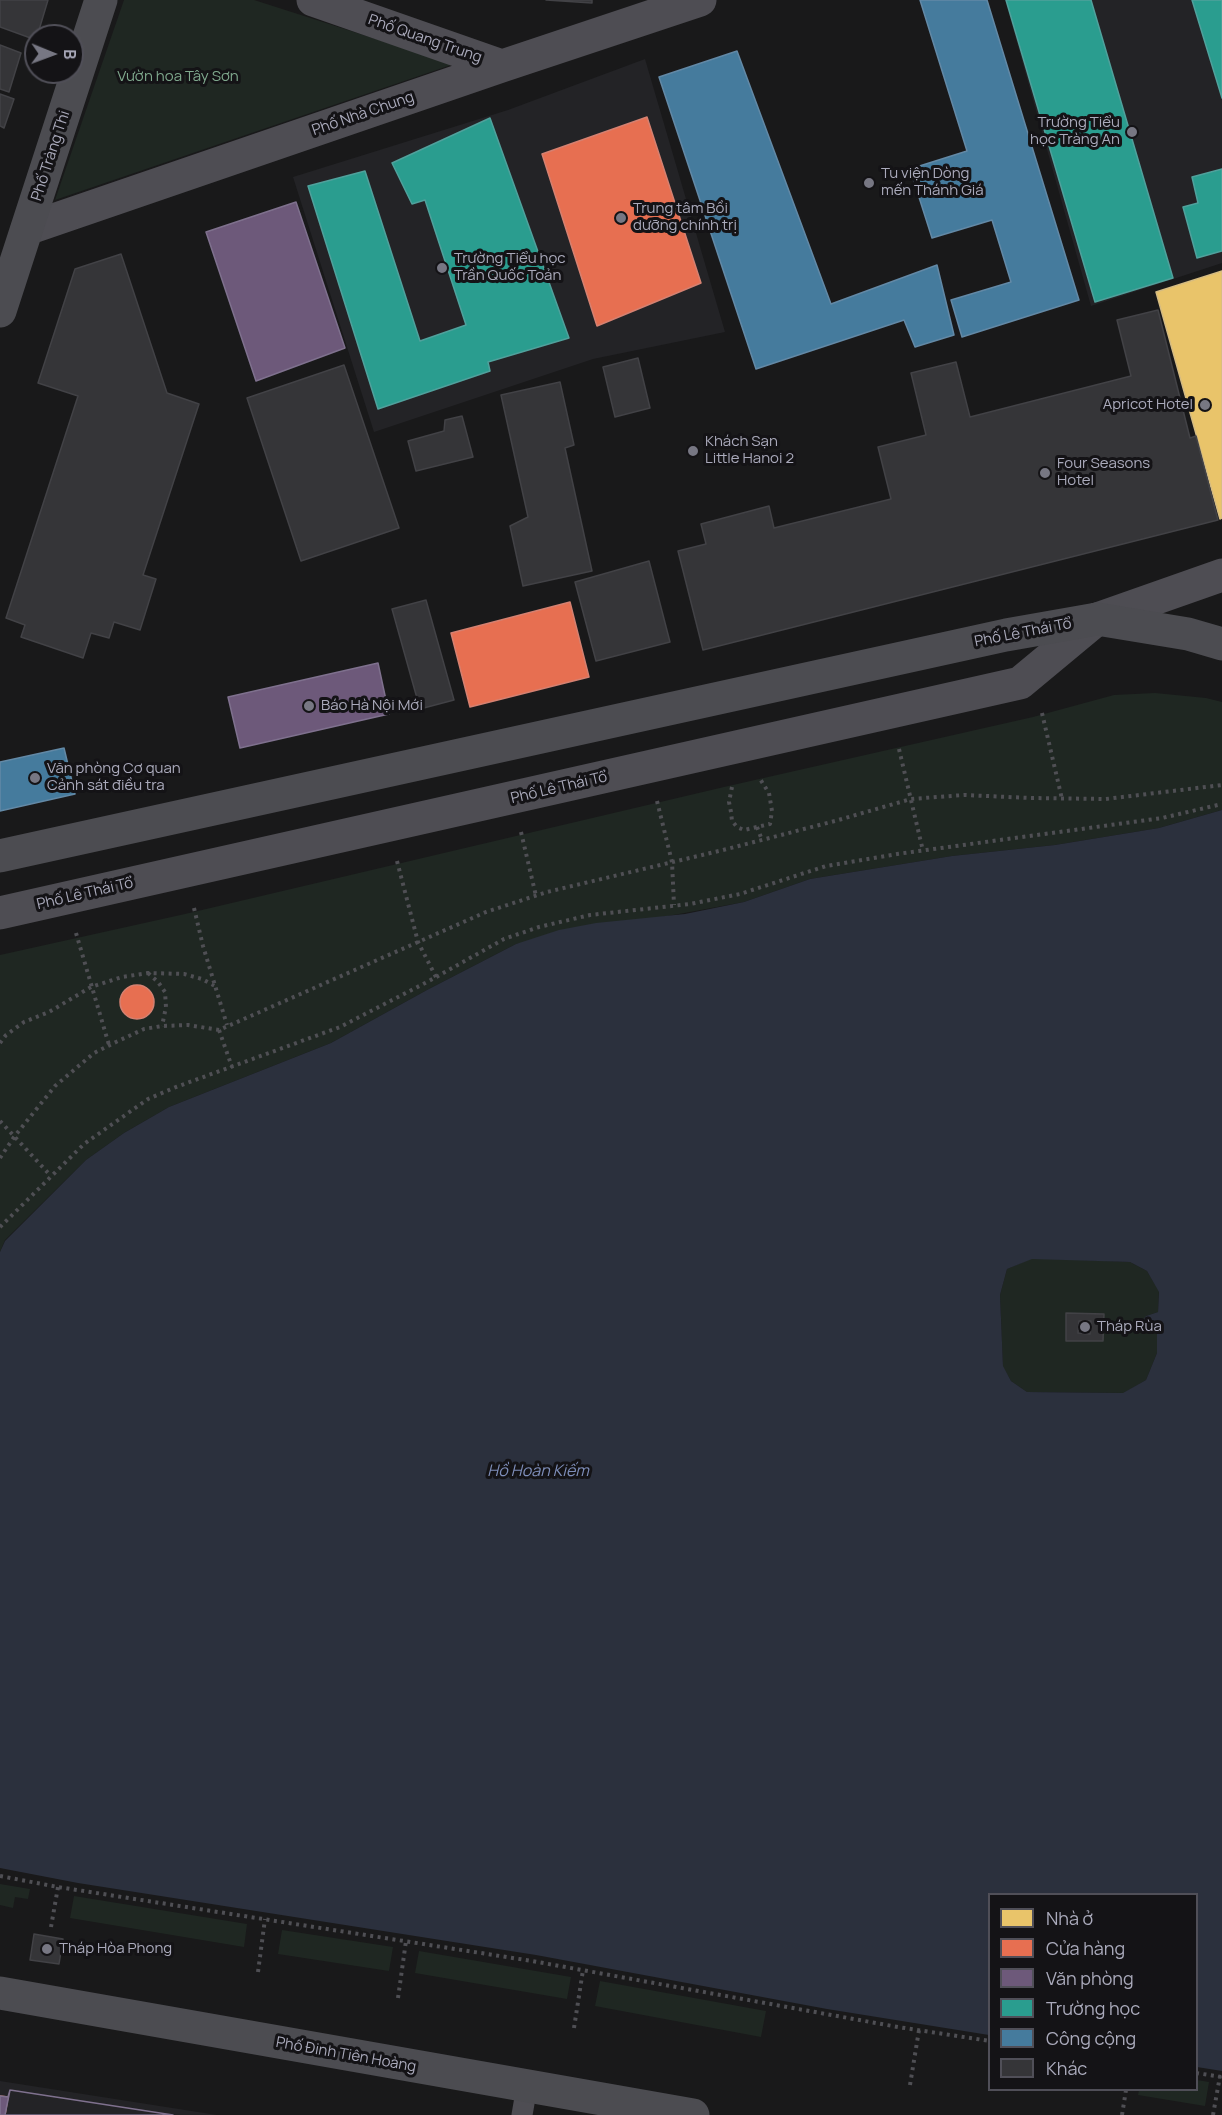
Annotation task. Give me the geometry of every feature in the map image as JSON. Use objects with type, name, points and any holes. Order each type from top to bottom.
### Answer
[{"type":"main road","name":"Phố Tràng Thi","points":[[0,311],[100,0]]},
{"type":"main road","name":"Phố Lê Thái Tổ","points":[[0,856],[995,638],[1097,619],[1188,634],[1222,644]]},
{"type":"main road","name":"Phố Đinh Tiên Hoàng","points":[[0,1993],[525,2101],[693,2115]]},
{"type":"street","name":"Phố Quang Trung","points":[[313,0],[502,66]]},
{"type":"street","name":"Phố Nhà Chung","points":[[27,229],[700,0]]},
{"type":"street","points":[[1097,619],[1222,575]]},
{"type":"street","name":"Phố Lê Thái Tổ","points":[[0,913],[1020,683],[1097,619]]},
{"type":"path","points":[[1041,709],[1062,799]]},
{"type":"path","points":[[898,743],[923,850]]},
{"type":"path","points":[[734,780],[729,802],[732,821],[744,830],[770,824],[772,811],[769,793],[764,783],[755,776]]},
{"type":"path","points":[[0,1158],[55,1086],[94,1053],[109,1045],[144,1029],[162,1026],[188,1025],[219,1030],[486,912],[547,892],[762,840],[911,799],[964,795],[1062,799],[1106,798],[1222,785]]},
{"type":"path","points":[[657,798],[672,862],[674,905]]},
{"type":"path","points":[[0,1227],[50,1175],[84,1144],[148,1099],[340,1027],[504,939],[539,927],[590,915],[740,894],[826,866],[923,850],[1162,818],[1222,804]]},
{"type":"path","points":[[757,827],[762,840]]},
{"type":"path","points":[[520,828],[536,896]]},
{"type":"path","points":[[396,858],[417,942],[436,977]]},
{"type":"path","points":[[194,906],[227,1025]]},
{"type":"path","points":[[75,932],[109,1045]]},
{"type":"path","points":[[0,1043],[6,1035],[24,1023],[49,1012],[91,987],[122,976],[148,973],[184,974],[202,979],[215,986]]},
{"type":"path","points":[[148,973],[165,992],[166,1007],[162,1026]]},
{"type":"path","points":[[219,1030],[232,1067]]},
{"type":"path","points":[[0,1121],[50,1175]]},
{"type":"path","points":[[0,1876],[583,1970],[988,2041]]},
{"type":"path","points":[[51,1927],[58,1887]]},
{"type":"path","points":[[258,1972],[266,1918]]},
{"type":"path","points":[[398,1998],[406,1941]]},
{"type":"path","points":[[574,2028],[583,1970]]},
{"type":"path","points":[[910,2085],[919,2030]]},
{"type":"path","points":[[1198,2073],[1221,2077],[1214,2115]]},
{"type":"path","points":[[1122,2115],[1126,2091]]},
{"type":"shaded area","name":"Trường Tiểu học Tràng An","points":[[1005,0],[1222,0],[1222,263],[1091,306]]},
{"type":"shaded area","name":"Trường Tiểu học Trần Quốc Toản","points":[[645,59],[725,332],[593,359],[374,432],[293,177],[508,110]]},
{"type":"shaded area","points":[[0,2081],[217,2115],[0,2115]]},
{"type":"green space","name":"Vườn hoa Tây Sơn","points":[[124,0],[254,0],[454,64],[55,200]]},
{"type":"green space","points":[[1155,693],[1206,698],[1222,702],[1222,810],[1159,828],[1055,845],[952,856],[810,879],[744,902],[516,944],[331,1043],[169,1107],[124,1133],[86,1160],[5,1240],[0,1252],[0,955],[1033,717],[1114,695]]},
{"type":"green space","points":[[1032,1258],[1130,1262],[1147,1271],[1159,1291],[1158,1312],[1146,1316],[1145,1328],[1157,1334],[1157,1353],[1146,1380],[1124,1393],[1027,1392],[1011,1381],[1003,1367],[1000,1295],[1007,1269]],"holes":[[[1066,1313],[1103,1314],[1103,1341],[1066,1341]]]},
{"type":"green space","points":[[0,1884],[30,1889],[28,1899],[15,1897],[13,1908],[0,1905]]},
{"type":"green space","points":[[74,1896],[247,1924],[244,1947],[70,1918]]},
{"type":"green space","points":[[282,1930],[393,1947],[389,1971],[278,1954]]},
{"type":"green space","points":[[419,1951],[571,1977],[567,1999],[415,1973]]},
{"type":"green space","points":[[600,1981],[766,2011],[761,2037],[595,2006]]},
{"type":"green space","points":[[1198,2080],[1209,2082],[1205,2106],[1138,2095],[1139,2091],[1198,2091]]},
{"type":"water","name":"Hồ Hoàn Kiếm","points":[[1222,810],[1222,2071],[1198,2067],[1198,1893],[988,1893],[988,2035],[827,2009],[536,1955],[78,1883],[0,1868],[0,1252],[5,1241],[86,1160],[124,1133],[169,1107],[331,1043],[516,944],[559,930],[596,923],[685,914],[744,902],[810,879],[952,856],[1055,845],[1159,828]],"holes":[[[1032,1259],[1130,1262],[1147,1271],[1159,1292],[1158,1312],[1146,1316],[1141,1322],[1145,1328],[1157,1334],[1157,1353],[1146,1380],[1123,1393],[1027,1392],[1011,1381],[1003,1366],[1000,1295],[1007,1269]]]},
{"type":"building: Nhà ở","name":"Apricot Hotel","points":[[1222,271],[1222,518],[1220,519],[1156,292]]},
{"type":"building: Cửa hàng","name":"Trung tâm Bồi dưỡng chính trị","points":[[647,117],[701,283],[597,326],[542,154]]},
{"type":"building: Cửa hàng","points":[[570,602],[589,677],[470,707],[451,633]]},
{"type":"building: Cửa hàng","points":[[137,985],[149,990],[154,1002],[149,1014],[137,1019],[125,1014],[120,1002],[125,990]]},
{"type":"building: Cửa hàng","points":[[0,2096],[8,2097],[5,2115],[0,2115]]},
{"type":"building: Văn phòng","points":[[296,202],[345,348],[256,381],[206,232]]},
{"type":"building: Văn phòng","name":"Báo Hà Nội Mới","points":[[378,663],[389,714],[240,748],[228,697]]},
{"type":"building: Văn phòng","points":[[10,2090],[173,2115],[0,2115],[0,2096],[8,2097]]},
{"type":"building: Văn phòng","points":[[10,2090],[173,2115],[5,2115]]},
{"type":"building: Trường học","points":[[1006,0],[1091,0],[1173,278],[1095,302]]},
{"type":"building: Trường học","points":[[1192,0],[1222,0],[1222,98]]},
{"type":"building: Trường học","name":"Trường Tiểu học Trần Quốc Toản","points":[[490,118],[569,338],[488,362],[490,371],[378,409],[308,186],[365,171],[420,341],[466,325],[425,200],[412,204],[392,163]]},
{"type":"building: Trường học","points":[[1222,169],[1222,251],[1197,258],[1183,207],[1198,203],[1192,177]]},
{"type":"building: Công cộng","points":[[920,0],[987,0],[1079,300],[962,337],[951,300],[1011,282],[992,220],[932,238],[910,169],[967,151]]},
{"type":"building: Công cộng","points":[[737,51],[831,304],[937,265],[954,335],[915,347],[904,320],[756,369],[659,77]]},
{"type":"building: Công cộng","name":"Văn phòng Cơ quan Cảnh sát điều tra","points":[[64,748],[75,794],[0,811],[0,762]]},
{"type":"building: Khác","points":[[0,0],[48,0],[41,24],[24,24],[24,36],[0,27]]},
{"type":"building: Khác","points":[[546,0],[592,0],[592,3]]},
{"type":"building: Khác","points":[[0,45],[21,53],[9,92],[0,89]]},
{"type":"building: Khác","points":[[0,94],[14,99],[4,128],[0,126]]},
{"type":"building: Khác","points":[[121,254],[167,393],[199,404],[143,575],[156,579],[140,630],[114,622],[109,638],[91,633],[83,658],[21,637],[25,625],[6,618],[78,396],[38,383],[75,269]]},
{"type":"building: Khác","name":"Four Seasons Hotel","points":[[1158,310],[1190,438],[1196,436],[1218,520],[703,650],[678,551],[706,544],[701,524],[769,506],[774,528],[891,499],[878,447],[926,435],[911,373],[956,362],[970,417],[1131,376],[1117,320]]},
{"type":"building: Khác","points":[[638,358],[650,408],[615,417],[603,367]]},
{"type":"building: Khác","points":[[344,365],[399,528],[301,561],[247,398]]},
{"type":"building: Khác","points":[[560,382],[574,445],[565,448],[592,571],[523,586],[510,526],[528,517],[501,395]]},
{"type":"building: Khác","points":[[462,416],[473,457],[416,471],[408,441],[444,431],[445,420]]},
{"type":"building: Khác","points":[[649,561],[670,642],[596,661],[575,582]]},
{"type":"building: Khác","points":[[426,600],[454,700],[420,709],[392,609]]},
{"type":"building: Khác","name":"Tháp Rùa","points":[[1066,1313],[1104,1314],[1103,1341],[1066,1341]]},
{"type":"building: Khác","points":[[1079,1321],[1091,1321],[1090,1334],[1078,1333]]},
{"type":"building: Khác","name":"Tháp Hòa Phong","points":[[34,1934],[63,1939],[59,1964],[30,1960]]},
{"type":"place","name":"Trường Tiểu học Tràng An","points":[[1132,132]]},
{"type":"place","name":"Tu viện Dòng mến Thánh Giá","points":[[869,183]]},
{"type":"place","name":"Trung tâm Bồi dưỡng chính trị","points":[[621,218]]},
{"type":"place","name":"Trường Tiểu học Trần Quốc Toản","points":[[442,268]]},
{"type":"place","name":"Apricot Hotel","points":[[1205,405]]},
{"type":"place","name":"Khách Sạn Little Hanoi 2","points":[[693,451]]},
{"type":"place","name":"Four Seasons Hotel","points":[[1045,473]]},
{"type":"place","name":"Báo Hà Nội Mới","points":[[309,706]]},
{"type":"place","name":"Văn phòng Cơ quan Cảnh sát điều tra","points":[[35,778]]},
{"type":"place","name":"Tháp Rùa","points":[[1085,1327]]},
{"type":"place","name":"Tháp Hòa Phong","points":[[47,1949]]}]
